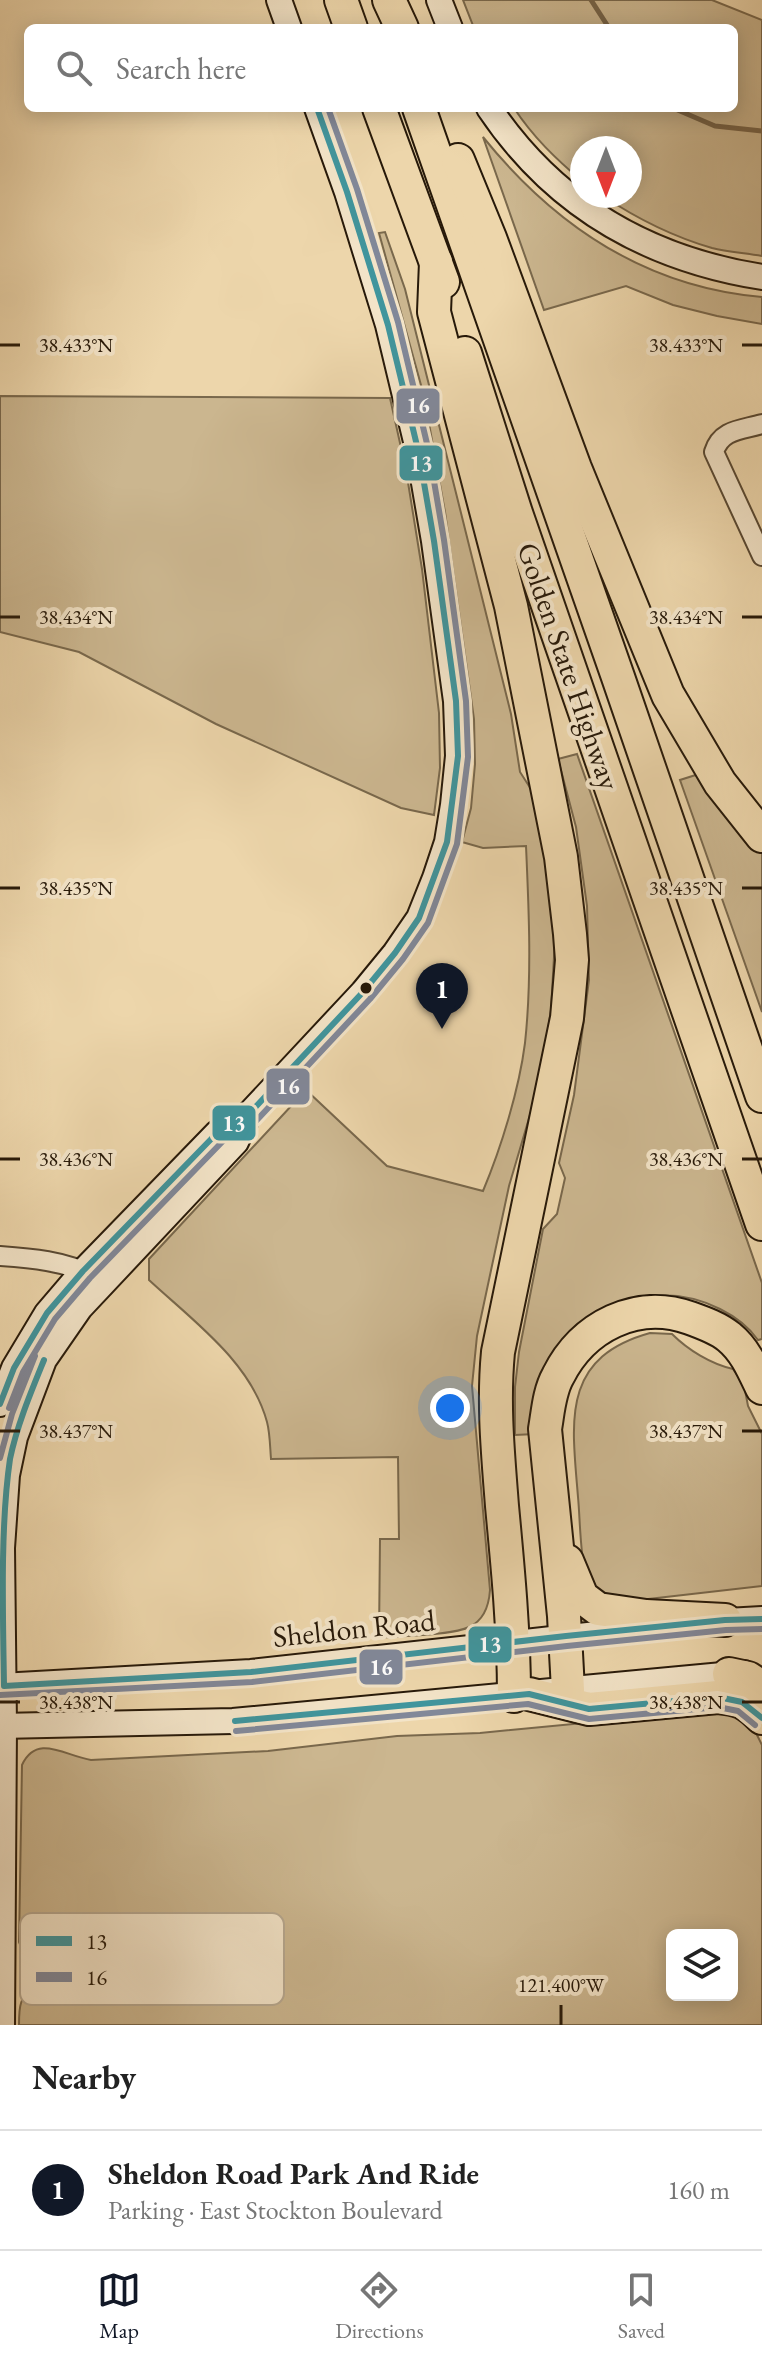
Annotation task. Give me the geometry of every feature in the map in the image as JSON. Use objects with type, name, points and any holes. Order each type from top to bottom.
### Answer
[{"type":"highway","points":[[341,0],[350,24]]},
{"type":"highway","points":[[381,0],[390,24]]},
{"type":"highway","points":[[389,0],[400,24]]},
{"type":"highway","name":"Golden State Highway","points":[[380,112],[436,262],[516,513],[762,1224]]},
{"type":"highway","name":"Golden State Highway","points":[[420,112],[762,1096]]},
{"type":"highway","points":[[439,112],[490,238],[575,468],[668,695],[720,783],[762,836]]},
{"type":"highway","points":[[436,262],[434,312],[511,606],[561,857],[572,960],[567,1018],[498,1352],[495,1385],[494,1417],[514,1643],[522,1695],[589,1709],[718,1697],[748,1704],[762,1718]]},
{"type":"highway","points":[[568,1690],[566,1636],[545,1429],[557,1376],[589,1334],[610,1321],[634,1313],[659,1311],[706,1323],[728,1336],[745,1353],[762,1388]]},
{"type":"highway","points":[[556,1531],[582,1597],[598,1609],[646,1616],[725,1620]]},
{"type":"highway","points":[[729,1674],[748,1678],[762,1687]]},
{"type":"street","points":[[279,0],[288,24]]},
{"type":"street","points":[[439,0],[448,24]]},
{"type":"street","points":[[0,1404],[14,1368],[47,1313],[94,1277],[217,1133],[249,1114],[363,992],[395,953],[419,918],[447,842],[458,756],[456,701],[424,483],[407,399],[371,271],[318,112]]},
{"type":"street","points":[[492,112],[512,139],[556,186],[620,231],[685,260],[762,277]]},
{"type":"street","points":[[762,424],[724,434],[716,443],[714,452],[762,556]]},
{"type":"street","points":[[0,1256],[56,1264],[94,1277]]},
{"type":"street","points":[[1,2023],[2,1548],[7,1475],[15,1437],[44,1360],[80,1308],[94,1277]]},
{"type":"street","name":"Sheldon Road","points":[[2,1686],[251,1672],[566,1636],[762,1619]]},
{"type":"street","points":[[2,1726],[233,1721],[762,1672]]},
{"type":"shaded area","points":[[463,0],[712,0],[762,20],[762,256],[698,244],[623,208],[642,208],[642,136],[570,136],[570,170],[545,147],[517,112],[738,112],[738,24],[472,24]]},
{"type":"shaded area","points":[[483,137],[541,198],[606,247],[679,280],[719,291],[762,297],[762,324],[673,305],[626,286],[544,310]]},
{"type":"shaded area","points":[[385,232],[405,289],[461,513],[511,714],[520,772],[536,797],[545,845],[555,939],[551,1010],[540,1081],[509,1186],[477,1336],[472,1386],[489,1601],[479,1620],[462,1630],[379,1638],[380,1539],[399,1539],[398,1457],[271,1459],[267,1422],[248,1380],[218,1344],[149,1280],[149,1259],[306,1090],[387,1166],[483,1191],[514,1099],[525,1043],[529,994],[526,846],[483,848],[462,842],[471,808],[475,764],[474,719],[445,512],[424,396],[379,233]]},
{"type":"shaded area","points":[[0,396],[390,398],[406,470],[422,569],[439,713],[440,768],[434,815],[401,808],[216,724],[79,652],[0,632]]},
{"type":"shaded area","points":[[577,754],[762,1283],[762,1339],[758,1340],[731,1315],[700,1301],[657,1296],[615,1304],[578,1325],[554,1351],[539,1384],[535,1434],[515,1435],[519,1352],[543,1229],[557,1214],[565,1178],[559,1163],[574,1095],[589,980],[587,906],[576,827],[558,759]]},
{"type":"shaded area","points":[[702,773],[762,852],[762,1012],[680,780]]},
{"type":"shaded area","points":[[650,1333],[672,1334],[700,1356],[733,1369],[744,1385],[748,1406],[762,1434],[762,1586],[622,1602],[601,1597],[586,1574],[574,1443],[578,1396],[586,1376],[600,1359],[621,1344]]},
{"type":"shaded area","points":[[730,1709],[754,1729],[762,1745],[762,2025],[19,2025],[20,2005],[284,2005],[284,1913],[20,1913],[20,1944],[19,1942],[22,1765],[28,1755],[44,1748],[91,1760],[268,1751],[397,1736],[480,1733]]},
{"type":"waterway","points":[[591,0],[606,24]]},
{"type":"waterway","points":[[682,112],[715,126],[762,131]]},
{"type":"transit line","name":"13","points":[[0,1404],[14,1368],[47,1313],[83,1271],[217,1133],[249,1114],[363,992],[395,953],[419,918],[447,842],[458,756],[456,701],[419,454],[388,325],[318,112]]},
{"type":"transit line","name":"16","points":[[9,1408],[23,1372],[55,1319],[90,1278],[223,1141],[256,1121],[370,999],[403,959],[428,923],[457,844],[468,757],[466,701],[429,452],[398,322],[329,112]]},
{"type":"transit line","name":"16","points":[[0,1458],[12,1414],[35,1356]]},
{"type":"transit line","name":"13","points":[[44,1360],[20,1421],[10,1459],[3,1542],[4,1686],[251,1672],[566,1636],[762,1619]]},
{"type":"transit line","name":"16","points":[[0,1695],[252,1682],[567,1646],[762,1629]]},
{"type":"transit line","name":"13","points":[[235,1721],[529,1694],[589,1709],[718,1697],[742,1702],[762,1718]]},
{"type":"transit line","name":"16","points":[[236,1731],[528,1704],[589,1719],[718,1707],[738,1711],[755,1725]]},
{"type":"place","name":"Sheldon Road Park And Ride","points":[[442,1029]]}]
